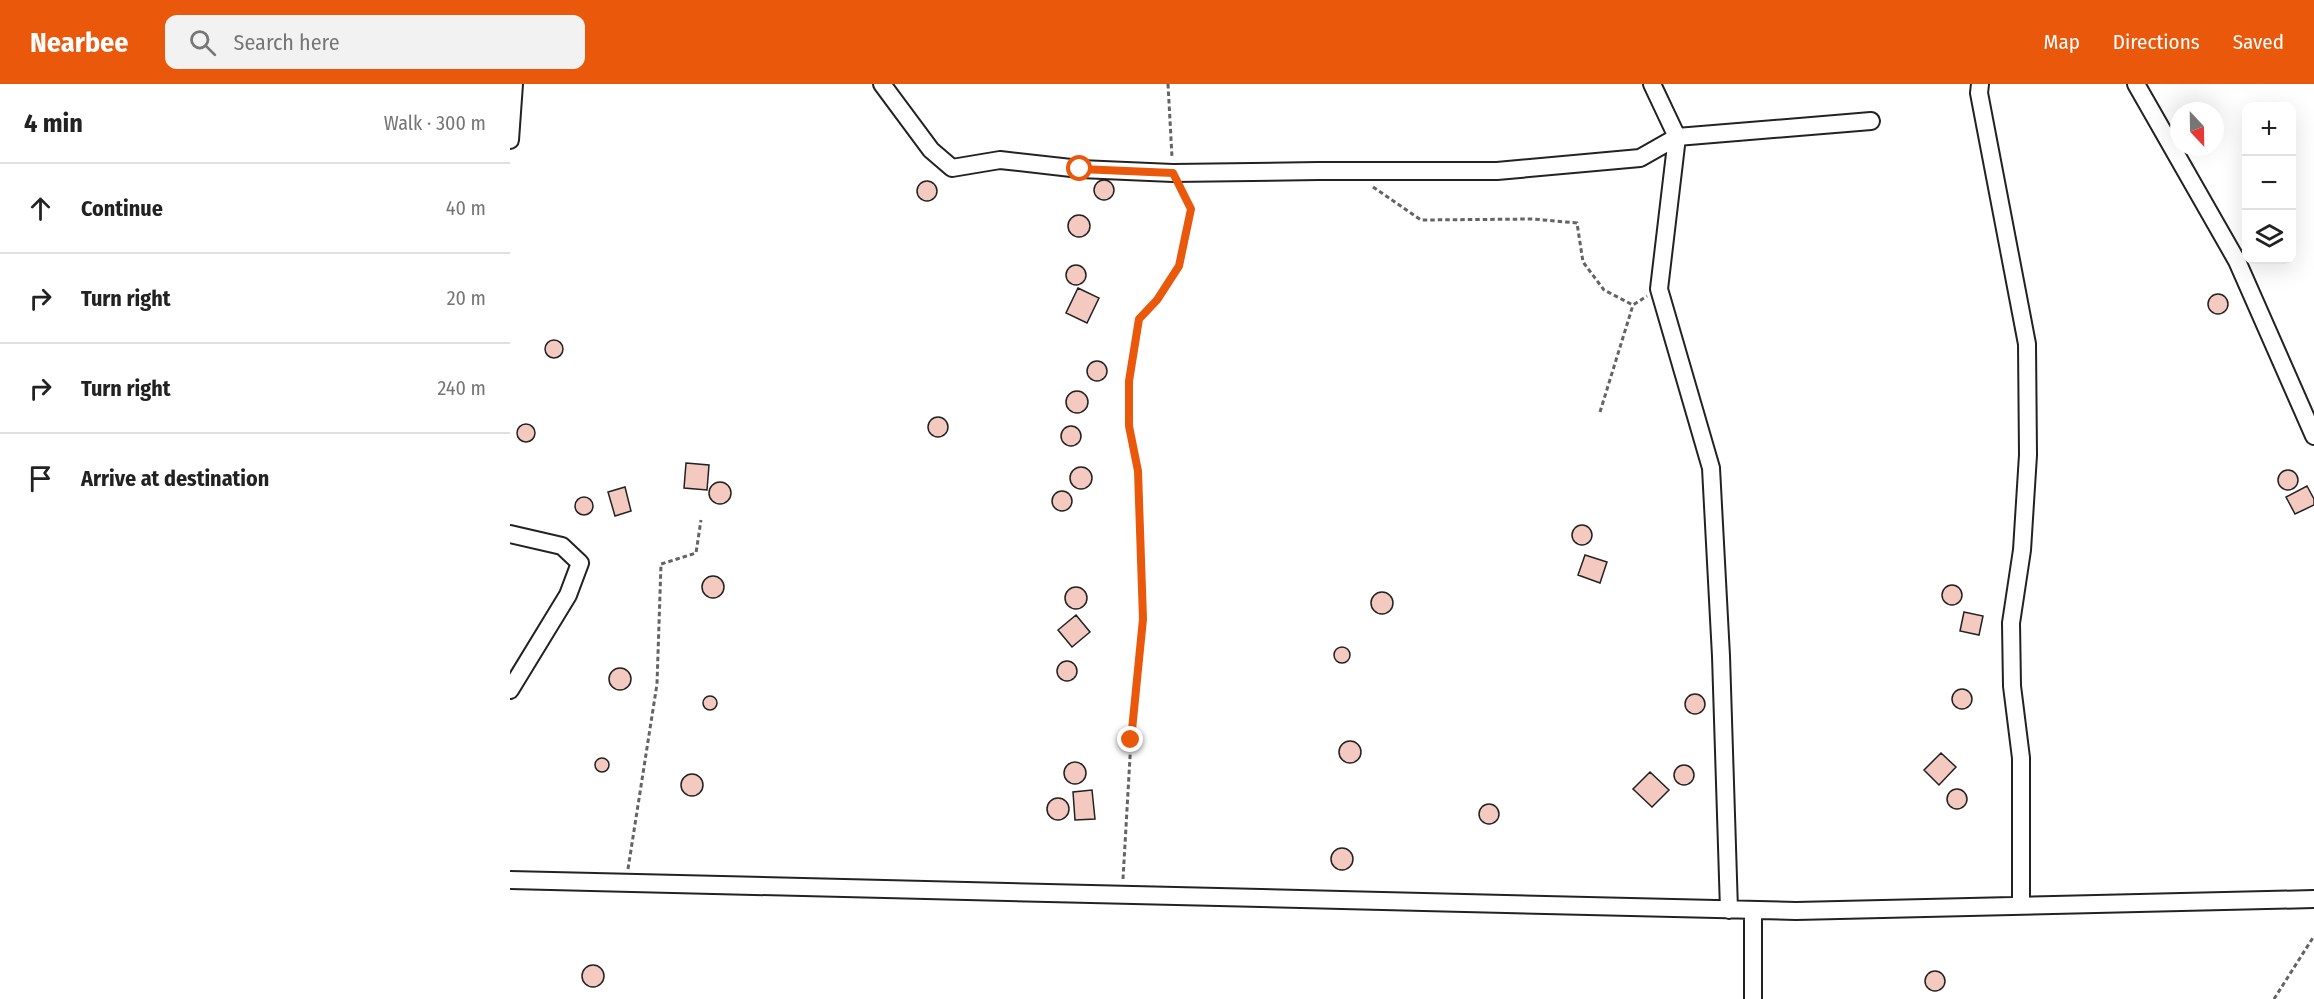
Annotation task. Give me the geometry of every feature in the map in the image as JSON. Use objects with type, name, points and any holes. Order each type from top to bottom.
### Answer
[{"type":"street","points":[[510,140],[514,84]]},
{"type":"street","points":[[882,84],[930,150],[952,168],[1000,160],[1080,169],[1173,173],[1497,171],[1640,158],[1677,137],[1871,121]]},
{"type":"street","points":[[1652,84],[1677,137],[1659,289],[1711,468],[1721,656],[1729,910]]},
{"type":"street","points":[[1980,84],[1979,93],[2027,344],[2028,455],[2022,550],[2011,623],[2012,686],[2021,758],[2020,906]]},
{"type":"street","points":[[2136,84],[2237,261],[2314,436]]},
{"type":"street","points":[[510,534],[562,546],[580,563],[568,595],[510,690]]},
{"type":"street","points":[[510,880],[1796,911],[2314,899]]},
{"type":"street","points":[[1753,910],[1753,999]]},
{"type":"path","points":[[1122,895],[1131,740],[1143,619],[1138,471],[1129,426],[1129,381],[1139,319],[1157,300],[1179,266],[1191,209],[1173,173],[1168,84]]},
{"type":"path","points":[[1350,171],[1421,220],[1533,219],[1577,224],[1583,262],[1604,291],[1633,305]]},
{"type":"path","points":[[1600,412],[1633,305],[1659,289]]},
{"type":"path","points":[[626,883],[657,684],[661,564],[696,553],[701,520]]},
{"type":"path","points":[[2274,999],[2314,936]]},
{"type":"building","points":[[1104,180],[1111,183],[1114,190],[1111,197],[1104,200],[1097,197],[1094,190],[1097,183]]},
{"type":"building","points":[[927,181],[934,184],[937,191],[934,198],[927,201],[920,198],[917,191],[920,184]]},
{"type":"building","points":[[1079,215],[1087,218],[1090,226],[1087,234],[1079,237],[1071,234],[1068,226],[1071,218]]},
{"type":"building","points":[[1076,265],[1083,268],[1086,275],[1083,282],[1076,285],[1069,282],[1066,275],[1069,268]]},
{"type":"building","points":[[1078,288],[1099,298],[1087,323],[1066,313]]},
{"type":"building","points":[[2218,294],[2225,297],[2228,304],[2225,311],[2218,314],[2211,311],[2208,304],[2211,297]]},
{"type":"building","points":[[550,340],[558,340],[563,345],[561,356],[550,358],[545,353],[545,345]]},
{"type":"building","points":[[1097,361],[1104,364],[1107,371],[1104,378],[1097,381],[1090,378],[1087,371],[1090,364]]},
{"type":"building","points":[[1077,391],[1085,394],[1088,402],[1085,410],[1077,413],[1069,410],[1066,402],[1069,394]]},
{"type":"building","points":[[938,417],[945,420],[948,427],[945,434],[938,437],[931,434],[928,427],[931,420]]},
{"type":"building","points":[[522,424],[530,424],[535,429],[533,440],[522,442],[517,437],[517,429]]},
{"type":"building","points":[[1071,426],[1078,429],[1081,436],[1078,443],[1071,446],[1064,443],[1061,436],[1064,429]]},
{"type":"building","points":[[686,463],[709,465],[707,490],[684,488]]},
{"type":"building","points":[[1081,467],[1089,470],[1092,478],[1089,486],[1081,489],[1073,486],[1070,478],[1073,470]]},
{"type":"building","points":[[2288,470],[2295,473],[2298,480],[2295,487],[2288,490],[2281,487],[2278,480],[2281,473]]},
{"type":"building","points":[[720,482],[728,485],[731,493],[728,501],[720,504],[712,501],[709,493],[712,485]]},
{"type":"building","points":[[2307,486],[2314,499],[2314,505],[2295,514],[2286,497]]},
{"type":"building","points":[[625,487],[631,511],[615,516],[608,492]]},
{"type":"building","points":[[1062,491],[1069,494],[1072,501],[1069,508],[1062,511],[1055,508],[1052,501],[1055,494]]},
{"type":"building","points":[[580,497],[588,497],[593,502],[591,513],[580,515],[575,510],[575,502]]},
{"type":"building","points":[[1582,525],[1589,528],[1592,535],[1589,542],[1582,545],[1575,542],[1572,535],[1575,528]]},
{"type":"building","points":[[1585,555],[1607,562],[1600,583],[1578,575]]},
{"type":"building","points":[[713,576],[721,579],[724,587],[721,595],[713,598],[705,595],[702,587],[705,579]]},
{"type":"building","points":[[1952,585],[1959,588],[1962,595],[1959,602],[1952,605],[1945,602],[1942,595],[1945,588]]},
{"type":"building","points":[[1076,587],[1084,590],[1087,598],[1084,606],[1076,609],[1068,606],[1065,598],[1068,590]]},
{"type":"building","points":[[1382,592],[1392,599],[1393,603],[1386,613],[1382,614],[1372,607],[1371,603],[1378,593]]},
{"type":"building","points":[[1964,612],[1983,616],[1979,635],[1960,631]]},
{"type":"building","points":[[1076,615],[1090,632],[1072,647],[1058,630]]},
{"type":"building","points":[[1342,647],[1348,649],[1350,655],[1348,661],[1342,663],[1336,661],[1334,655],[1336,649]]},
{"type":"building","points":[[1067,661],[1074,664],[1077,671],[1074,678],[1067,681],[1060,678],[1057,671],[1060,664]]},
{"type":"building","points":[[620,668],[628,671],[631,679],[628,687],[620,690],[612,687],[609,679],[612,671]]},
{"type":"building","points":[[1962,689],[1969,692],[1972,699],[1969,706],[1962,709],[1955,706],[1952,699],[1955,692]]},
{"type":"building","points":[[1695,694],[1702,697],[1705,704],[1702,711],[1695,714],[1688,711],[1685,704],[1688,697]]},
{"type":"building","points":[[707,696],[713,696],[717,703],[713,710],[707,710],[703,706],[703,700]]},
{"type":"building","points":[[1350,741],[1360,748],[1361,752],[1354,762],[1350,763],[1340,756],[1339,752],[1346,742]]},
{"type":"building","points":[[1941,753],[1956,767],[1939,785],[1924,770]]},
{"type":"building","points":[[599,758],[605,758],[609,765],[605,772],[599,772],[595,768],[595,762]]},
{"type":"building","points":[[1075,762],[1085,769],[1086,773],[1079,783],[1075,784],[1065,777],[1064,773],[1071,763]]},
{"type":"building","points":[[1684,765],[1691,768],[1694,775],[1691,782],[1684,785],[1677,782],[1674,775],[1677,768]]},
{"type":"building","points":[[1650,772],[1669,790],[1652,807],[1633,789]]},
{"type":"building","points":[[692,774],[700,777],[703,785],[700,793],[692,796],[684,793],[681,785],[684,777]]},
{"type":"building","points":[[1957,789],[1964,792],[1967,799],[1964,806],[1957,809],[1950,806],[1947,799],[1950,792]]},
{"type":"building","points":[[1092,790],[1095,819],[1075,820],[1073,792]]},
{"type":"building","points":[[1058,798],[1066,801],[1069,809],[1066,817],[1058,820],[1050,817],[1047,809],[1050,801]]},
{"type":"building","points":[[1489,804],[1496,807],[1499,814],[1496,821],[1489,824],[1482,821],[1479,814],[1482,807]]},
{"type":"building","points":[[1342,848],[1352,855],[1353,859],[1346,869],[1342,870],[1332,863],[1331,859],[1338,849]]},
{"type":"building","points":[[593,965],[603,972],[604,976],[597,986],[593,987],[583,980],[582,976],[589,966]]},
{"type":"building","points":[[1935,971],[1942,974],[1945,981],[1942,988],[1935,991],[1928,988],[1925,981],[1928,974]]},
{"type":"route","points":[[1080,169],[1173,173],[1191,209],[1179,266],[1157,300],[1139,319],[1129,381],[1129,426],[1138,471],[1143,619],[1131,740]]}]
